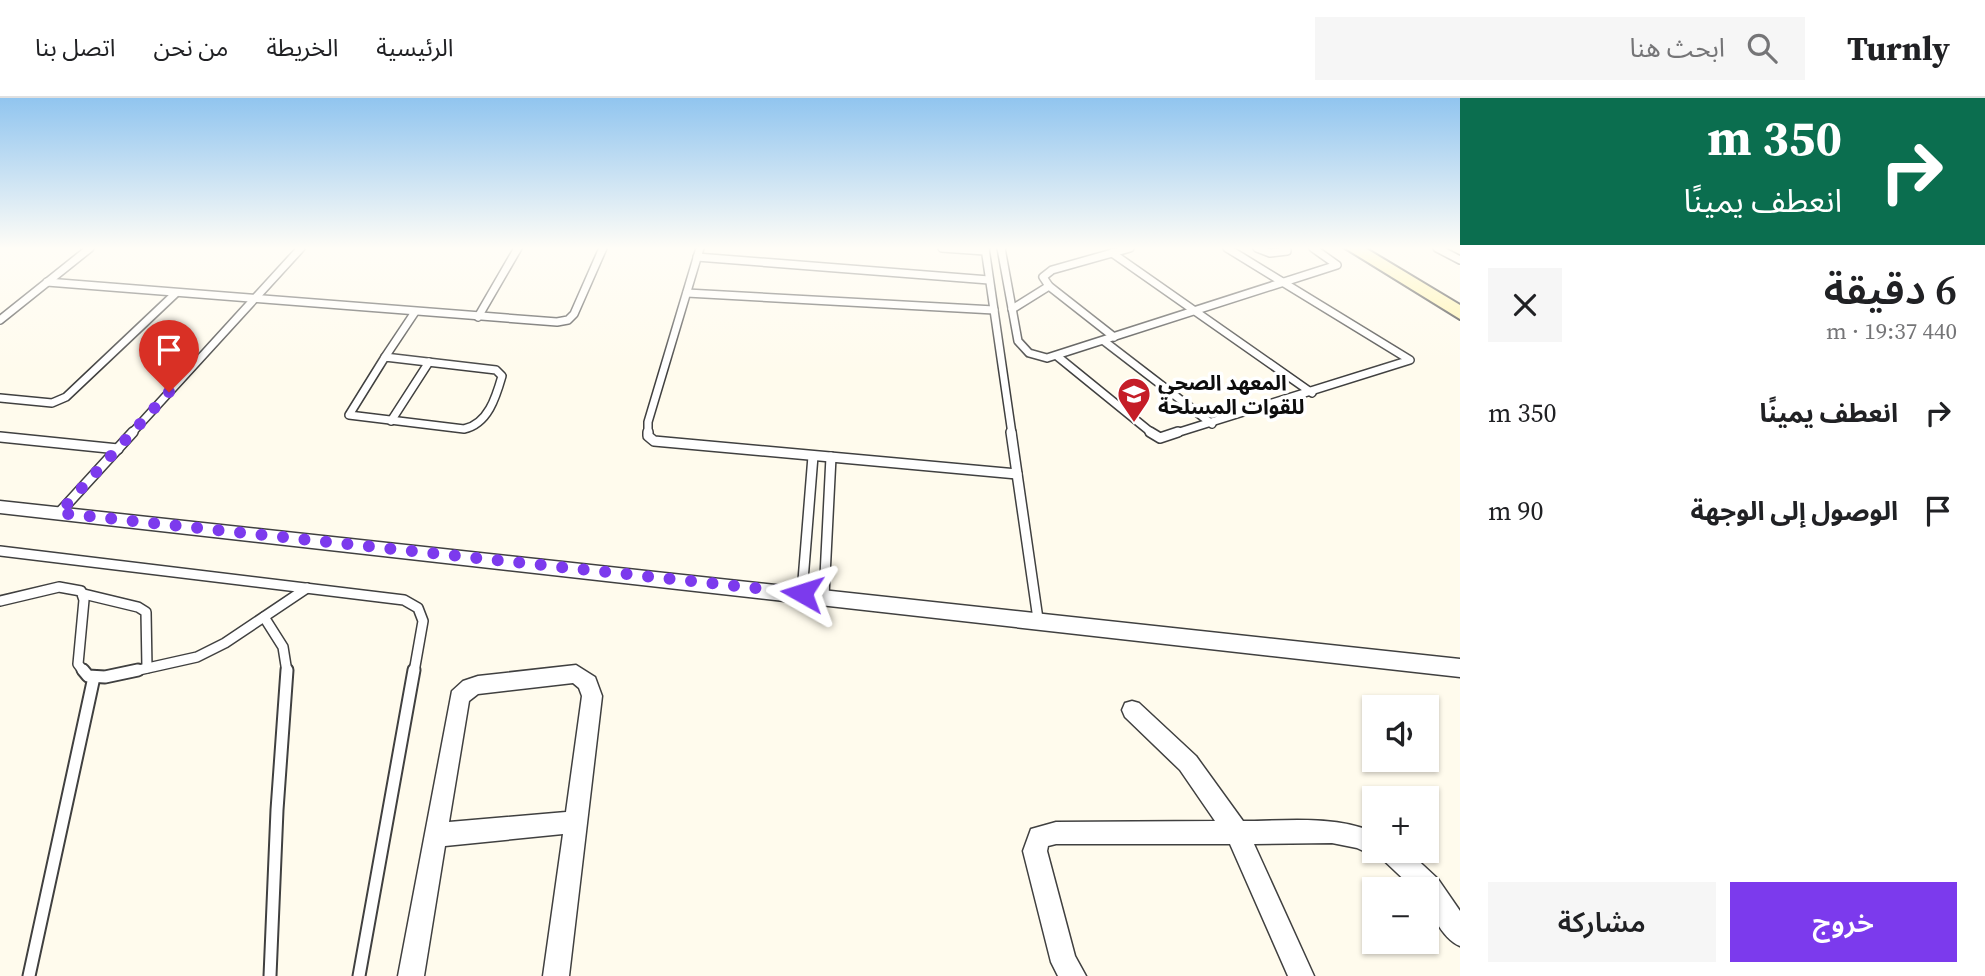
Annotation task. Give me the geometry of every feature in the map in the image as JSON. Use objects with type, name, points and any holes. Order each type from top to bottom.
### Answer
[{"type":"main road","points":[[1420,289],[1460,313]]},
{"type":"street","points":[[0,507],[1038,619],[1460,668]]},
{"type":"street","points":[[411,976],[456,704],[464,691],[478,685],[576,674],[588,682],[592,696],[555,976]]},
{"type":"street","points":[[1132,710],[1188,763],[1236,831],[1301,976]]},
{"type":"street","points":[[435,835],[576,822]]},
{"type":"street","points":[[1073,976],[1064,962],[1035,851],[1040,837],[1056,833],[1236,831],[1332,832],[1362,839]]},
{"type":"street","points":[[1405,863],[1434,891],[1460,934]]},
{"type":"lane","points":[[0,320],[38,289]]},
{"type":"lane","points":[[129,289],[545,322],[568,320],[574,314],[585,289]]},
{"type":"lane","points":[[59,513],[263,289]]},
{"type":"lane","points":[[478,317],[494,289]]},
{"type":"lane","points":[[688,289],[648,422],[648,436],[662,443],[1017,474]]},
{"type":"lane","points":[[990,289],[1038,619]]},
{"type":"lane","points":[[1008,289],[1018,341],[1022,348],[1038,356],[1057,356],[1266,289]]},
{"type":"lane","points":[[1012,309],[1044,289]]},
{"type":"lane","points":[[1053,289],[1114,337]]},
{"type":"lane","points":[[1163,289],[1312,393]]},
{"type":"lane","points":[[1057,356],[1152,435],[1168,438],[1410,360],[1294,289]]},
{"type":"lane","points":[[0,398],[52,403],[66,397],[177,293]]},
{"type":"lane","points":[[687,293],[994,310]]},
{"type":"lane","points":[[384,357],[500,372],[501,380],[483,419],[469,429],[352,417],[349,412],[384,357],[415,312]]},
{"type":"lane","points":[[1104,341],[1212,424]]},
{"type":"lane","points":[[391,421],[429,362]]},
{"type":"lane","points":[[0,437],[118,449]]},
{"type":"lane","points":[[802,593],[813,456]]},
{"type":"lane","points":[[824,596],[831,457]]},
{"type":"lane","points":[[0,551],[404,600],[418,608],[423,621],[359,976]]},
{"type":"lane","points":[[0,601],[59,587],[77,588],[84,594],[133,605],[146,612],[147,668]]},
{"type":"lane","points":[[84,594],[78,664],[83,673],[94,677],[197,657],[216,648],[307,588]]},
{"type":"lane","points":[[264,617],[283,647],[288,677],[277,810],[270,976]]},
{"type":"lane","points":[[29,976],[94,677]]},
{"type":"place","name":"المعهد الصحي للقوات المسلحة","points":[[1134,424]]},
{"type":"route","points":[[169,392],[59,513],[802,593]]}]
